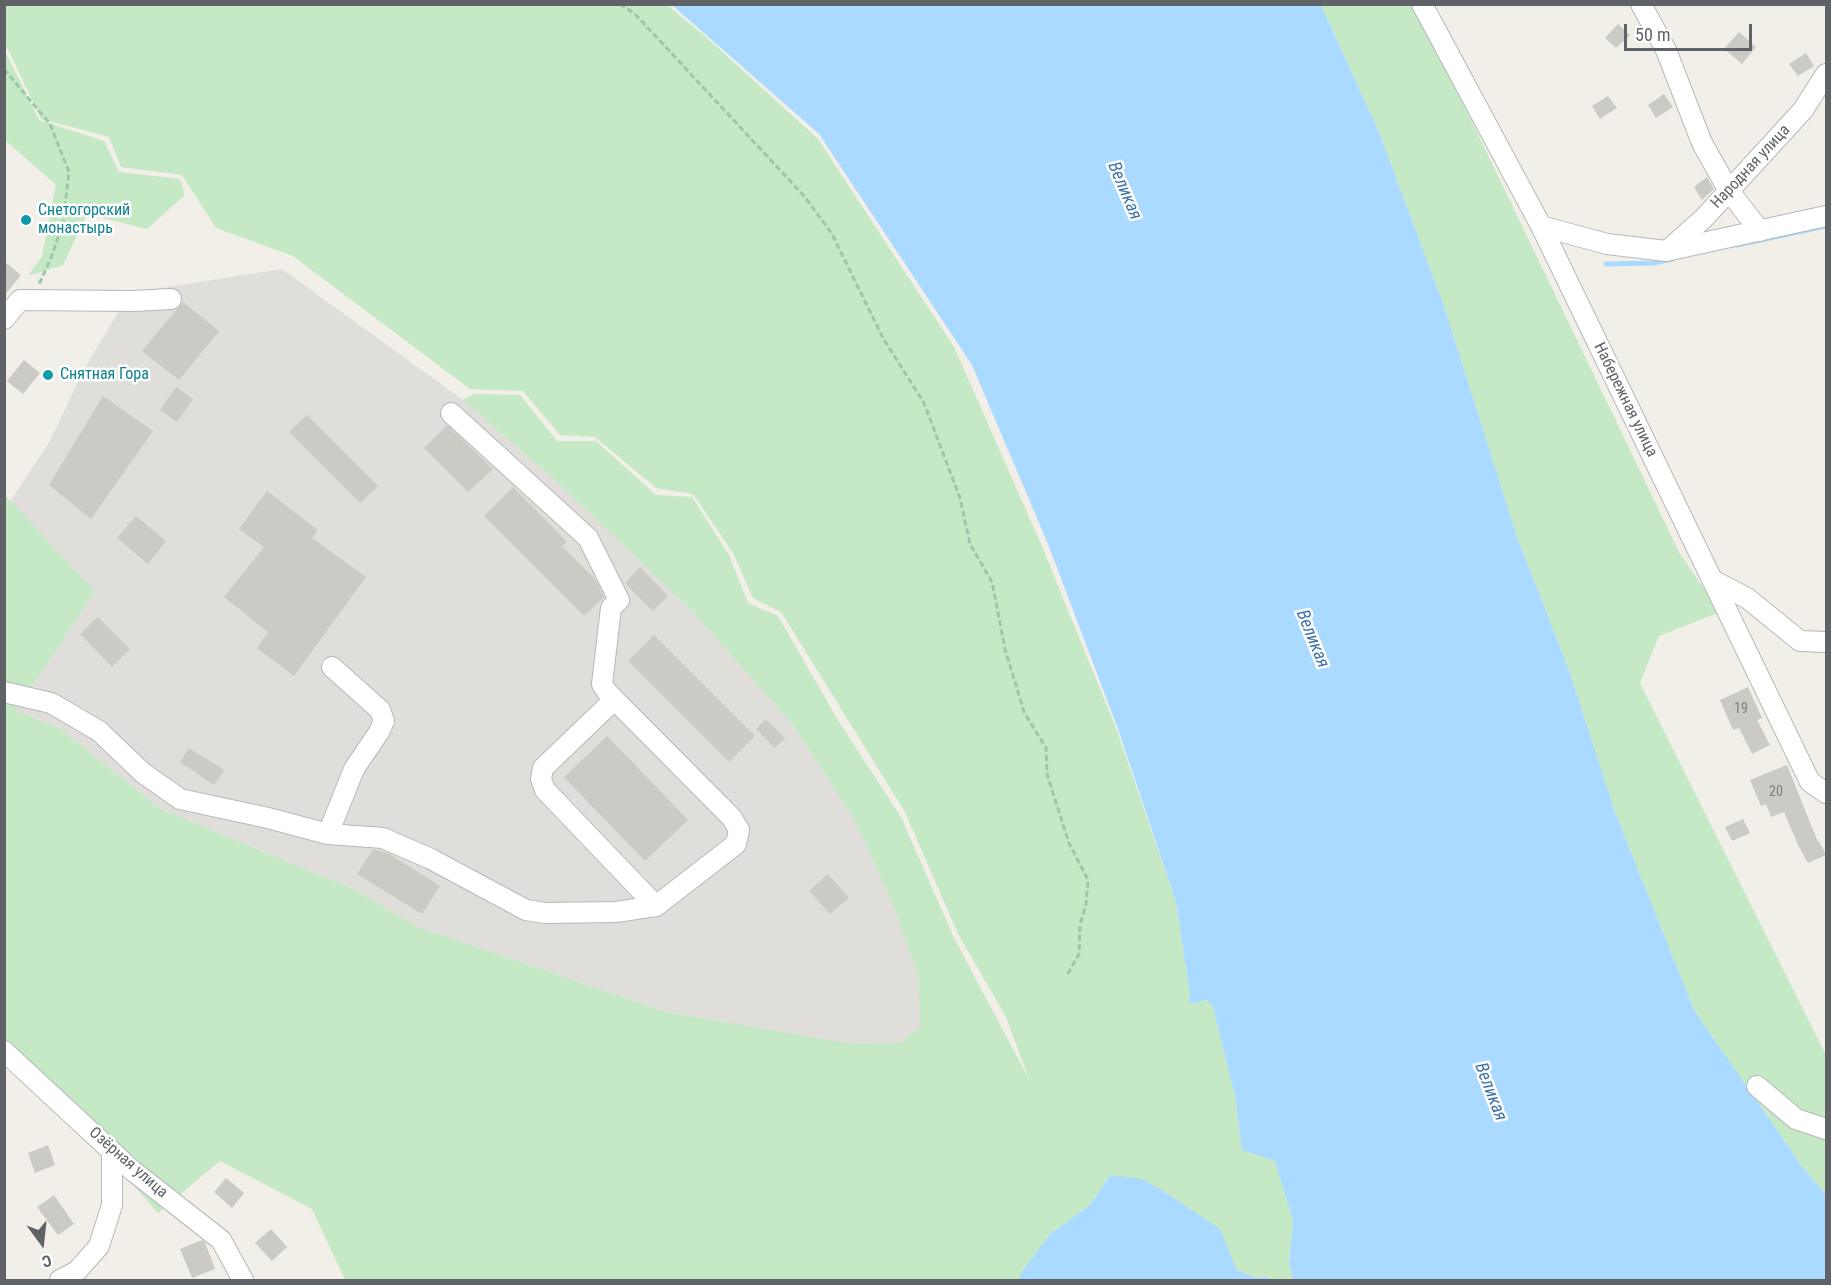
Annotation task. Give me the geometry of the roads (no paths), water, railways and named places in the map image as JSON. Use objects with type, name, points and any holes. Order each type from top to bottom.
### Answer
[{"type":"street","name":"Набережная улица","points":[[1422,4],[1541,226],[1810,782],[1827,805]]},
{"type":"street","points":[[1641,4],[1666,50],[1702,143],[1729,191],[1760,231]]},
{"type":"street","name":"Народная улица","points":[[1666,251],[1704,218],[1803,110],[1827,74]]},
{"type":"street","points":[[1541,226],[1607,244],[1666,251],[1827,216]]},
{"type":"street","points":[[13,306],[171,299]]},
{"type":"street","points":[[4,692],[51,703],[99,731],[143,773],[180,799],[328,834],[383,838],[431,859],[526,910],[545,913],[616,912],[656,906],[736,844],[739,830],[732,818],[614,700],[602,684],[611,608],[619,600],[588,538],[451,413]]},
{"type":"street","points":[[1712,580],[1747,598],[1800,641],[1827,642]]},
{"type":"street","points":[[328,834],[354,769],[384,721],[380,710],[332,667]]},
{"type":"street","points":[[614,700],[543,768],[541,779],[545,790],[656,906]]},
{"type":"street","points":[[1810,782],[1827,793]]},
{"type":"street","name":"Озёрная улица","points":[[4,1051],[133,1171],[221,1240],[243,1281]]},
{"type":"street","points":[[1757,1086],[1796,1119],[1827,1129]]},
{"type":"street","points":[[60,1281],[77,1271],[99,1246],[112,1205],[112,1152]]},
{"type":"water","name":"Великая","points":[[672,5],[1321,5],[1379,132],[1444,306],[1517,537],[1569,670],[1615,812],[1694,1010],[1804,1169],[1826,1195],[1826,1280],[1290,1280],[1293,1277],[1289,1263],[1293,1221],[1275,1161],[1242,1150],[1235,1096],[1213,1007],[1207,1000],[1189,1004],[1190,994],[1176,902],[1118,729],[1048,544],[972,365],[819,134]]},
{"type":"water","points":[[1110,1175],[1142,1179],[1170,1195],[1220,1229],[1237,1270],[1256,1278],[1268,1277],[1271,1280],[1018,1280],[1050,1234],[1089,1206]]},
{"type":"waterway","points":[[1737,245],[1826,226]]},
{"type":"waterway","points":[[1606,264],[1654,263],[1672,259]]},
{"type":"place","name":"Снетогорский монастырь","points":[[26,220]]},
{"type":"place","name":"Снятная Гора","points":[[48,375]]}]
